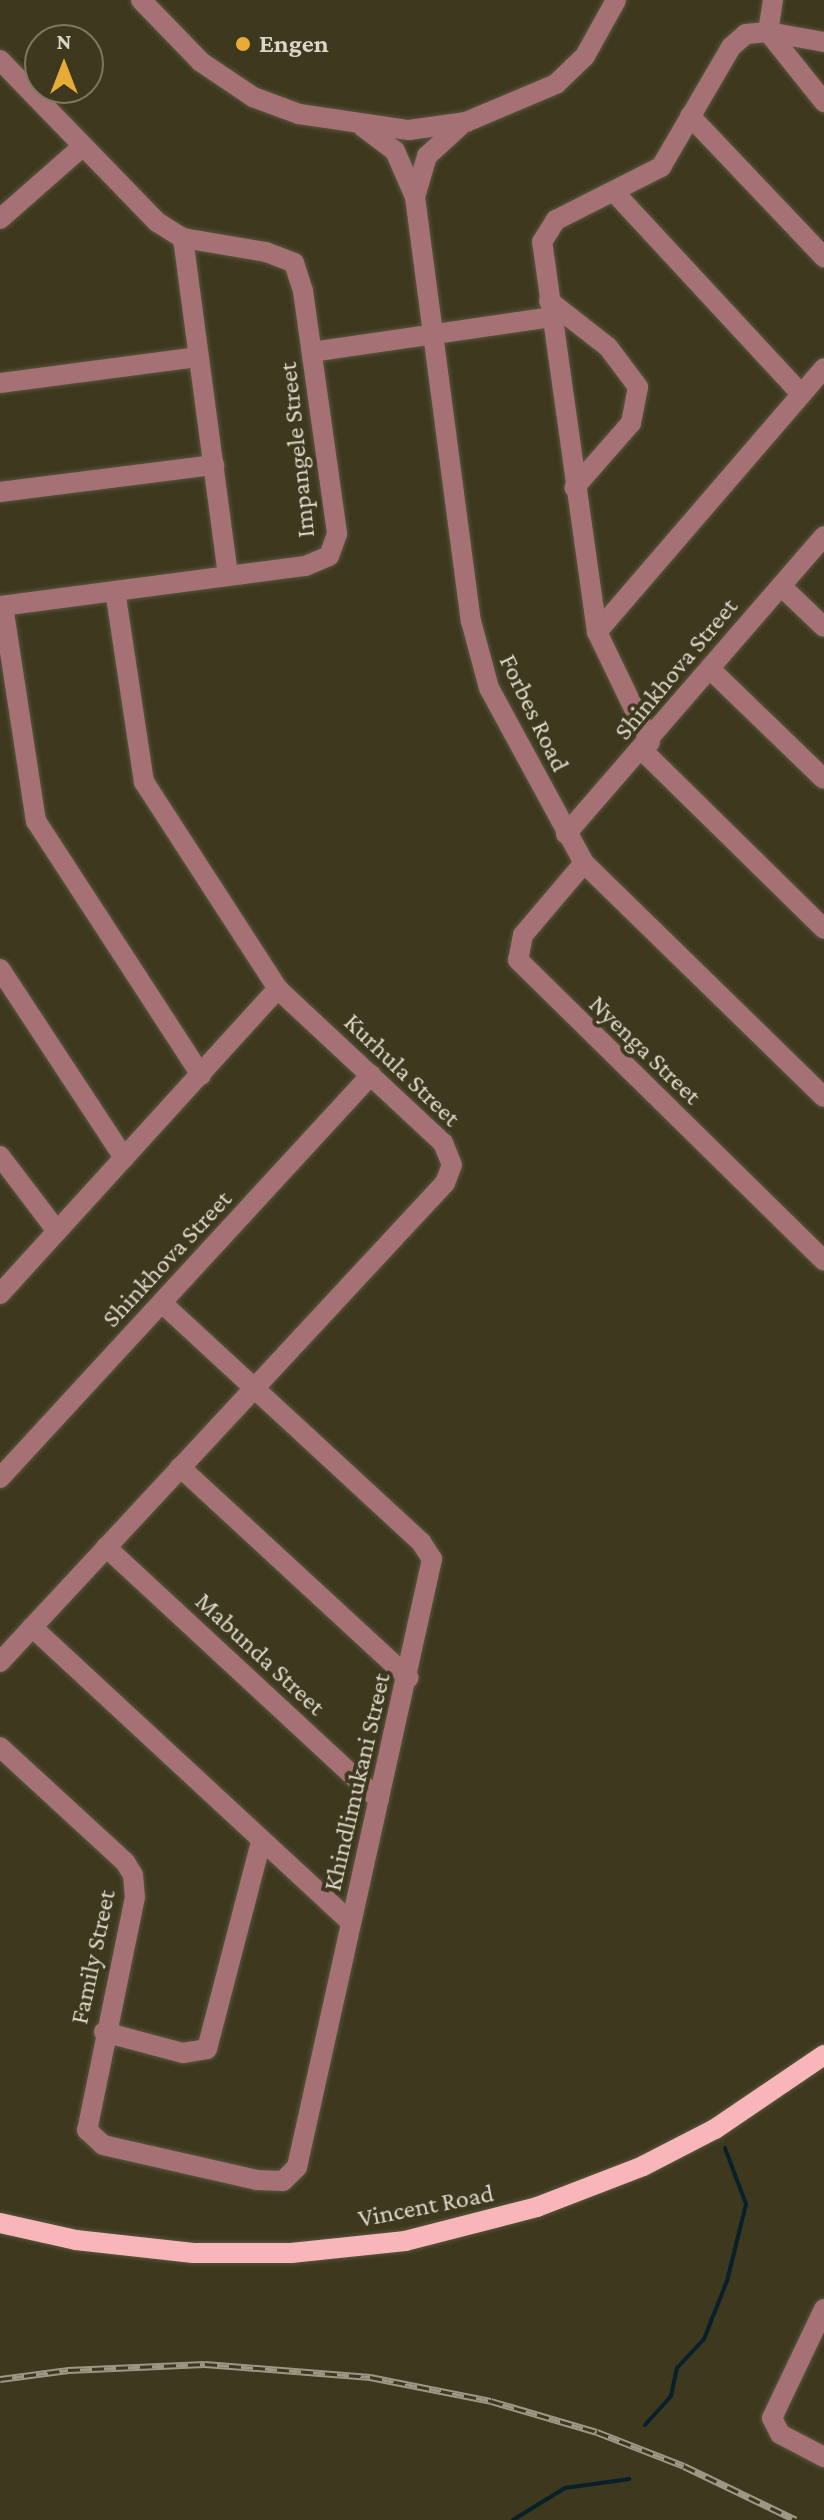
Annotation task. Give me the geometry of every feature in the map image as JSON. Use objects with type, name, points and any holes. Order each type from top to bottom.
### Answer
[{"type":"main road","name":"Vincent Road","points":[[0,2223],[76,2240],[193,2253],[291,2253],[418,2238],[537,2207],[643,2166],[715,2129],[824,2055]]},
{"type":"street","points":[[141,0],[201,62],[253,97],[299,114],[363,127],[409,130],[466,122],[566,77],[591,47],[616,0]]},
{"type":"street","points":[[773,0],[768,32],[824,102]]},
{"type":"street","points":[[824,42],[768,32],[746,34],[731,47],[661,167],[546,229],[542,257],[597,632],[646,746],[824,929]]},
{"type":"street","points":[[1,64],[157,222],[183,238],[228,575]]},
{"type":"street","points":[[690,116],[824,257]]},
{"type":"street","name":"Forbes Road","points":[[415,197],[427,156],[466,122]]},
{"type":"street","name":"Forbes Road","points":[[363,127],[395,151],[415,197],[474,644],[489,688],[584,863],[824,1097]]},
{"type":"street","points":[[0,219],[82,147]]},
{"type":"street","points":[[615,193],[801,394]]},
{"type":"street","name":"Impangele Street","points":[[2,606],[312,564],[329,556],[335,545],[312,352],[294,263],[266,252],[183,238]]},
{"type":"street","points":[[312,352],[434,333],[550,309],[608,347],[638,387],[631,423],[574,488]]},
{"type":"street","points":[[0,383],[198,357]]},
{"type":"street","points":[[597,632],[824,368]]},
{"type":"street","points":[[0,492],[214,465]]},
{"type":"street","name":"Shinkhova Street","points":[[566,834],[646,746],[824,536]]},
{"type":"street","points":[[781,586],[824,627]]},
{"type":"street","name":"Kurhula Street","points":[[0,1662],[450,1175],[451,1156],[443,1143],[278,989],[144,782],[115,591]]},
{"type":"street","points":[[2,606],[36,821],[201,1075]]},
{"type":"street","points":[[710,669],[824,779]]},
{"type":"street","name":"Nyenga Street","points":[[584,863],[523,935],[518,960],[821,1252]]},
{"type":"street","points":[[0,969],[124,1158]]},
{"type":"street","points":[[0,1294],[278,989]]},
{"type":"street","name":"Shinkhova Street","points":[[0,1478],[371,1075]]},
{"type":"street","points":[[0,1156],[57,1231]]},
{"type":"street","name":"Khindlimukani Street","points":[[92,2136],[103,2145],[257,2180],[273,2183],[291,2176],[409,1678],[432,1568],[429,1550],[162,1303]]},
{"type":"street","points":[[180,1467],[409,1678]]},
{"type":"street","name":"Mabunda Street","points":[[106,1547],[379,1800]]},
{"type":"street","points":[[32,1627],[351,1922]]},
{"type":"street","name":"Family Street","points":[[0,1747],[133,1875],[135,1897],[87,2112],[92,2136]]},
{"type":"street","points":[[104,2032],[183,2053],[207,2049],[261,1842]]},
{"type":"street","points":[[824,2309],[818,2334],[773,2407],[775,2428],[824,2457]]},
{"type":"waterway","points":[[645,2425],[671,2396],[677,2368],[704,2339],[727,2281],[746,2204],[725,2148]]},
{"type":"waterway","points":[[513,2520],[565,2488],[629,2479]]},
{"type":"railway","points":[[0,2379],[68,2370],[205,2364],[370,2377],[491,2401],[597,2432],[684,2466],[796,2520]]},
{"type":"place","name":"Engen","points":[[243,44]]}]
